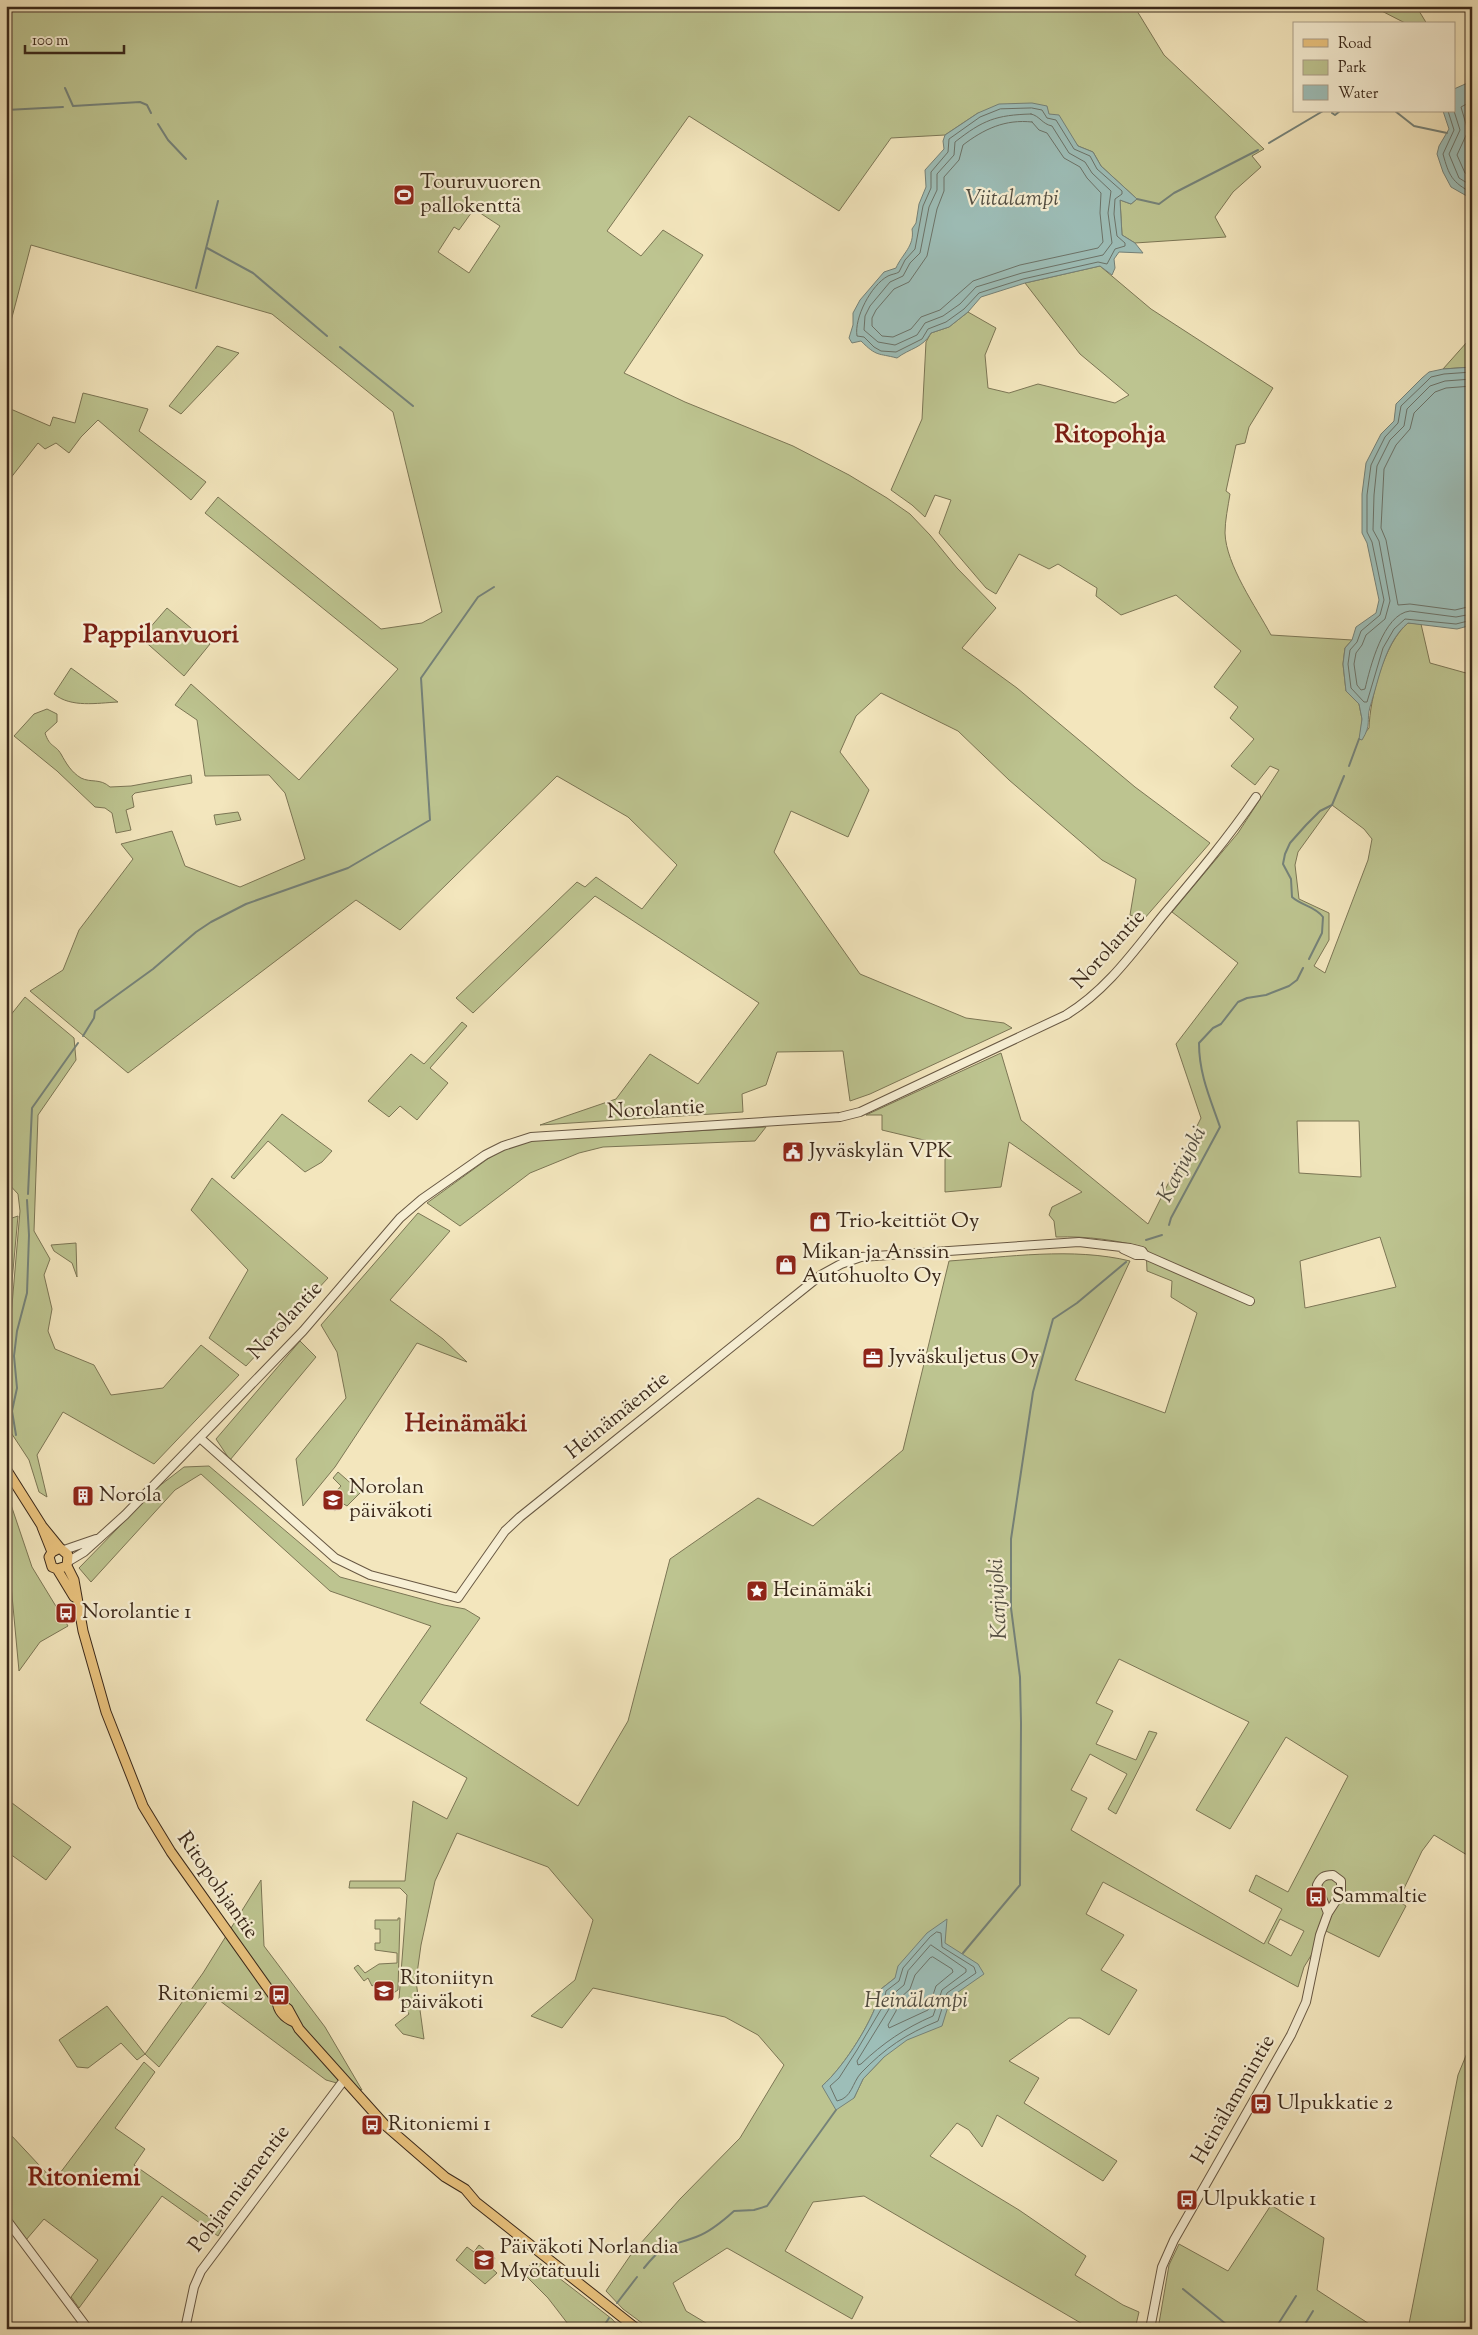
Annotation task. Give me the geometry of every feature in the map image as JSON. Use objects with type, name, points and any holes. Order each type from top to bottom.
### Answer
[{"type":"main road","points":[[6,1469],[59,1550],[68,1555],[68,1564],[57,1570],[50,1564],[49,1558],[59,1550]]},
{"type":"main road","name":"Ritopohjantie","points":[[68,1564],[74,1580],[76,1600],[106,1712],[135,1788],[160,1835],[277,2001],[283,2003],[292,2015],[294,2022],[385,2126],[445,2177],[465,2189],[476,2202],[637,2329]]},
{"type":"main road","name":"Ritopohjantie","points":[[57,1570],[76,1600]]},
{"type":"street","name":"Norolantie","points":[[68,1564],[125,1515],[303,1332],[400,1218],[422,1199],[485,1154],[502,1146],[541,1136],[840,1117],[860,1112],[1066,1015],[1087,1003],[1111,979],[1227,838],[1256,797]]},
{"type":"street","name":"Heinämäentie","points":[[200,1438],[335,1558],[370,1574],[458,1598],[505,1531],[520,1517],[820,1275],[841,1264],[861,1258],[1079,1242],[1121,1248],[1136,1255],[1145,1255],[1250,1301]]},
{"type":"street","name":"Norolantie","points":[[59,1550],[98,1539]]},
{"type":"street","name":"Heinälammintie","points":[[1150,2329],[1162,2267],[1174,2240],[1291,2035],[1306,2002],[1320,1935],[1328,1913],[1338,1898],[1342,1887],[1341,1882],[1333,1874],[1326,1875],[1320,1879],[1318,1885],[1328,1913]]},
{"type":"street","name":"Pohjanniementie","points":[[185,2329],[194,2287],[201,2271],[344,2080]]},
{"type":"street","points":[[6,2219],[88,2329]]},
{"type":"green space","points":[[6,6],[1134,6],[1164,55],[1264,149],[1252,156],[1261,167],[1233,192],[1215,217],[1226,237],[1135,243],[1122,235],[1120,200],[1131,204],[1137,199],[1101,166],[1093,152],[1078,146],[1070,135],[978,113],[945,135],[891,138],[839,211],[689,116],[607,231],[641,256],[663,230],[703,255],[624,373],[685,402],[793,446],[849,475],[910,514],[957,568],[996,608],[962,648],[1017,688],[1135,787],[1210,843],[1144,919],[1130,915],[1136,879],[1102,860],[1009,780],[958,731],[881,693],[856,716],[840,752],[869,790],[848,837],[791,811],[774,852],[860,974],[966,1018],[1004,1023],[1012,1028],[870,1094],[850,1101],[843,1051],[777,1052],[766,1085],[742,1094],[743,1112],[540,1125],[616,1099],[650,1054],[698,1084],[759,1003],[595,896],[473,1013],[456,998],[577,882],[585,887],[596,877],[642,909],[677,865],[628,817],[557,776],[400,930],[356,900],[128,1073],[30,991],[63,970],[79,930],[133,859],[121,844],[172,831],[185,866],[240,887],[305,859],[285,793],[269,775],[205,776],[197,720],[175,705],[191,684],[299,780],[398,669],[205,513],[218,497],[381,629],[422,623],[442,612],[393,412],[272,314],[31,245],[6,340]],"holes":[[[474,209],[500,226],[469,273],[438,252],[454,227],[459,230]]]},
{"type":"green space","points":[[1372,6],[1416,6],[1426,22],[1403,22]]},
{"type":"green space","points":[[1100,266],[1151,309],[1273,388],[1249,427],[1245,443],[1236,445],[1226,491],[1230,494],[1225,533],[1230,558],[1250,599],[1271,635],[1352,640],[1345,648],[1343,664],[1346,691],[1359,704],[1362,719],[1360,739],[1369,728],[1375,687],[1385,657],[1399,632],[1408,623],[1421,624],[1430,663],[1466,673],[1472,659],[1472,1858],[1434,1835],[1422,1851],[1398,1901],[1406,1906],[1379,1957],[1326,1931],[1304,1967],[1298,1987],[1103,1882],[1086,1914],[1124,1935],[1101,1970],[1137,1990],[1109,2035],[1080,2018],[1069,2018],[1009,2061],[1039,2078],[1024,2103],[1117,2161],[1103,2181],[997,2115],[982,2147],[969,2130],[957,2123],[930,2156],[1019,2210],[1086,2256],[1075,2275],[1123,2305],[1139,2312],[1135,2329],[1091,2329],[864,2196],[813,2202],[785,2251],[863,2297],[852,2319],[727,2248],[673,2283],[686,2311],[716,2329],[650,2329],[623,2309],[606,2291],[632,2253],[680,2199],[740,2138],[784,2065],[758,2035],[725,2017],[593,1988],[562,2028],[531,2016],[575,1980],[593,1920],[548,1867],[457,1833],[435,1881],[421,1945],[416,1981],[424,2039],[403,2034],[395,2025],[409,2014],[399,1999],[407,1895],[400,1888],[349,1888],[350,1881],[405,1881],[413,1801],[447,1819],[467,1778],[366,1720],[431,1626],[330,1591],[201,1474],[175,1490],[91,1582],[79,1568],[158,1487],[184,1467],[209,1466],[340,1577],[465,1609],[480,1618],[420,1703],[578,1806],[628,1721],[670,1559],[758,1498],[813,1526],[903,1450],[949,1261],[1063,1254],[1108,1257],[1130,1261],[1075,1380],[1165,1413],[1197,1313],[1171,1297],[1172,1281],[1147,1271],[1146,1248],[1102,1239],[1056,1237],[1054,1221],[1049,1215],[1052,1207],[1082,1192],[1009,1142],[1001,1187],[945,1192],[945,1158],[928,1141],[882,1130],[882,1115],[866,1115],[1001,1053],[1021,1120],[1148,1224],[1201,1118],[1176,1044],[1238,963],[1172,912],[1238,833],[1279,770],[1270,766],[1255,785],[1231,766],[1254,739],[1230,718],[1238,707],[1214,687],[1241,651],[1176,595],[1121,615],[1096,596],[1097,588],[1058,564],[1049,569],[1019,554],[996,594],[986,588],[939,533],[951,500],[935,495],[925,517],[891,490],[922,419],[926,342],[931,333],[949,327],[968,312],[996,328],[985,355],[988,388],[1009,393],[1038,384],[1115,403],[1129,395],[1080,354],[1025,283]],"holes":[[[1332,805],[1364,829],[1372,839],[1368,860],[1325,973],[1314,966],[1329,940],[1329,913],[1299,899],[1295,865],[1298,852]],[[1297,1121],[1359,1121],[1361,1177],[1299,1173]],[[1380,1237],[1396,1287],[1305,1308],[1300,1261]],[[1119,1659],[1249,1722],[1196,1810],[1230,1829],[1286,1737],[1348,1776],[1288,1892],[1256,1875],[1249,1891],[1282,1909],[1264,1944],[1071,1830],[1087,1798],[1071,1790],[1090,1754],[1127,1774],[1108,1809],[1116,1814],[1157,1733],[1149,1731],[1136,1760],[1096,1744],[1113,1711],[1096,1703]],[[1280,1919],[1304,1931],[1291,1956],[1268,1943]],[[895,1978],[884,2057],[863,2079],[854,2098],[822,2086],[840,2067],[858,2041],[878,2000],[881,1989]]]},
{"type":"green space","points":[[1472,327],[1472,367],[1443,369],[1467,342]]},
{"type":"green space","points":[[217,346],[239,353],[181,414],[169,406]]},
{"type":"green space","points":[[83,393],[148,409],[139,431],[206,482],[191,500],[98,420],[81,437],[69,453],[56,443],[45,449],[38,443],[6,484],[6,407],[50,426],[53,417],[75,423]]},
{"type":"green space","points":[[167,608],[210,644],[184,676],[141,638]]},
{"type":"green space","points":[[71,668],[118,702],[76,703],[54,694]]},
{"type":"green space","points":[[47,709],[57,714],[57,722],[45,733],[47,738],[77,776],[103,782],[110,787],[131,786],[191,775],[192,783],[135,793],[132,796],[134,807],[126,810],[131,830],[116,833],[112,813],[105,808],[95,807],[57,771],[14,736],[34,714]]},
{"type":"green space","points":[[238,812],[241,820],[216,825],[214,815]]},
{"type":"green space","points":[[25,997],[74,1038],[76,1060],[38,1115],[34,1231],[50,1259],[44,1275],[52,1309],[48,1331],[55,1349],[94,1365],[111,1395],[163,1388],[201,1345],[239,1375],[154,1464],[63,1412],[37,1455],[47,1497],[39,1492],[29,1460],[6,1425],[6,1317],[11,1317],[20,1211],[18,1194],[6,1181],[6,1021]]},
{"type":"green space","points":[[462,1022],[467,1026],[430,1068],[448,1083],[417,1120],[400,1106],[389,1117],[368,1101],[411,1054],[424,1064]]},
{"type":"green space","points":[[282,1114],[332,1151],[322,1162],[305,1172],[268,1141],[234,1179],[231,1177]]},
{"type":"green space","points":[[766,1127],[755,1141],[603,1147],[579,1153],[530,1173],[460,1226],[427,1203],[489,1158],[505,1149],[531,1140]]},
{"type":"green space","points":[[212,1178],[328,1278],[246,1366],[209,1338],[248,1270],[191,1210]]},
{"type":"green space","points":[[418,1213],[450,1231],[390,1300],[443,1339],[467,1362],[417,1343],[335,1467],[303,1506],[296,1459],[346,1398],[337,1352],[321,1325]]},
{"type":"green space","points":[[18,1216],[9,1314],[6,1314],[6,1220]]},
{"type":"green space","points":[[76,1243],[77,1277],[72,1263],[54,1251],[51,1245]]},
{"type":"green space","points":[[300,1341],[316,1357],[230,1460],[216,1439]]},
{"type":"green space","points":[[338,1472],[361,1492],[347,1506],[342,1503],[335,1511],[326,1503],[341,1486],[333,1478]]},
{"type":"green space","points":[[6,1490],[32,1567],[68,1626],[40,1642],[19,1671],[10,1574],[6,1556]]},
{"type":"green space","points":[[12,1803],[71,1847],[46,1880],[6,1851],[6,1811]]},
{"type":"green space","points":[[261,1880],[264,1946],[325,2027],[362,2090],[326,2080],[212,1995],[159,2067],[145,2054],[203,1973]]},
{"type":"green space","points":[[400,1918],[398,1990],[386,1998],[375,1984],[372,1986],[368,1978],[364,1981],[354,1968],[358,1965],[365,1973],[379,1964],[397,1963],[397,1953],[375,1950],[375,1943],[380,1943],[380,1929],[375,1929],[375,1920],[398,1920]]},
{"type":"green space","points":[[107,2006],[145,2054],[137,2060],[121,2043],[88,2068],[77,2067],[59,2040]]},
{"type":"green space","points":[[1472,2041],[1472,2329],[1408,2329],[1458,2075]]},
{"type":"green space","points":[[144,2062],[155,2072],[115,2128],[145,2149],[134,2165],[223,2227],[218,2236],[162,2196],[79,2308],[71,2297],[98,2260],[44,2219],[26,2240],[6,2213],[6,2137],[10,2134],[54,2181]]},
{"type":"green space","points":[[1271,2205],[1324,2238],[1317,2290],[1377,2329],[1158,2329],[1169,2265],[1179,2244],[1228,2271]]},
{"type":"green space","points":[[479,2245],[495,2258],[489,2266],[497,2273],[485,2284],[456,2260],[467,2247],[474,2252]]},
{"type":"green space","points":[[533,2263],[541,2264],[612,2319],[621,2329],[577,2329],[568,2324],[548,2298],[522,2272]]},
{"type":"water","points":[[1472,81],[1472,199],[1451,187],[1443,172],[1437,154],[1439,146],[1449,129],[1443,112],[1456,112],[1456,88]]},
{"type":"water","name":"Viitalampi","points":[[1032,103],[1047,106],[1049,114],[1059,115],[1078,146],[1093,152],[1101,166],[1137,199],[1131,204],[1120,200],[1122,235],[1135,243],[1143,253],[1119,252],[1114,259],[1115,268],[1112,275],[1100,266],[1025,283],[981,297],[968,312],[949,327],[931,333],[920,345],[897,358],[874,352],[861,341],[852,343],[849,338],[853,325],[853,313],[860,300],[884,272],[896,268],[910,245],[912,229],[916,223],[919,204],[926,187],[925,170],[944,149],[943,141],[945,135],[978,113],[999,104]]},
{"type":"water","points":[[1472,367],[1472,625],[1457,629],[1408,623],[1400,631],[1384,662],[1370,707],[1367,730],[1362,740],[1359,739],[1362,719],[1359,704],[1346,691],[1343,664],[1345,648],[1352,640],[1356,627],[1376,613],[1379,600],[1367,543],[1362,533],[1362,494],[1366,463],[1381,434],[1394,421],[1396,404],[1422,378],[1429,372]]},
{"type":"water","name":"Heinälampi","points":[[947,1919],[945,1943],[978,1964],[984,1974],[951,1997],[942,2026],[907,2040],[884,2057],[863,2079],[854,2098],[836,2110],[822,2086],[840,2067],[858,2041],[873,2013],[881,1989],[895,1978],[898,1966],[927,1933]]},
{"type":"waterway","points":[[65,88],[73,106],[140,102],[147,105],[151,113]]},
{"type":"waterway","points":[[6,110],[63,107]]},
{"type":"waterway","points":[[1269,143],[1321,112]]},
{"type":"waterway","points":[[1332,113],[1335,115],[1339,112]]},
{"type":"waterway","points":[[1396,112],[1414,126],[1447,133]]},
{"type":"waterway","points":[[158,124],[168,140],[186,159]]},
{"type":"waterway","points":[[1137,199],[1159,204],[1174,193],[1258,150]]},
{"type":"waterway","points":[[196,288],[218,201]]},
{"type":"waterway","points":[[207,248],[253,273],[327,336]]},
{"type":"waterway","points":[[340,347],[413,406]]},
{"type":"waterway","points":[[83,1036],[94,1018],[95,1011],[153,969],[196,932],[211,922],[246,904],[348,868],[430,820],[421,678],[478,597],[494,587]]},
{"type":"waterway","name":"Karjujoki","points":[[1349,766],[1359,739]]},
{"type":"waterway","name":"Karjujoki","points":[[1309,959],[1322,933],[1323,917],[1316,910],[1292,897],[1291,879],[1283,864],[1290,843],[1320,811],[1332,805],[1344,776]]},
{"type":"waterway","name":"Karjujoki","points":[[1169,1225],[1220,1127],[1203,1076],[1199,1043],[1213,1028],[1221,1024],[1238,1002],[1247,998],[1266,995],[1289,986],[1297,980],[1303,968]]},
{"type":"waterway","points":[[28,1194],[32,1108],[78,1043]]},
{"type":"waterway","points":[[16,1435],[12,1411],[17,1388],[14,1356],[17,1331],[27,1293],[29,1235],[27,1200]]},
{"type":"waterway","name":"Karjujoki","points":[[1146,1240],[1162,1235]]},
{"type":"waterway","name":"Karjujoki","points":[[963,1953],[1020,1885],[1020,1677],[1011,1608],[1011,1539],[1033,1392],[1053,1319],[1077,1303],[1126,1262]]},
{"type":"waterway","points":[[644,2268],[662,2249],[706,2232],[734,2211],[754,2210],[767,2206],[836,2110]]},
{"type":"waterway","points":[[617,2303],[637,2277]]},
{"type":"waterway","points":[[1183,2289],[1232,2329]]},
{"type":"waterway","points":[[1275,2329],[1296,2296]]},
{"type":"waterway","points":[[1302,2329],[1313,2311]]},
{"type":"waterway","points":[[602,2329],[609,2318]]},
{"type":"place","name":"Touruvuoren pallokenttä","points":[[404,195]]},
{"type":"place","name":"Jyväskylän VPK","points":[[793,1152]]},
{"type":"place","name":"Trio-keittiöt Oy","points":[[820,1222]]},
{"type":"place","name":"Mikan ja Anssin Autohuolto Oy","points":[[786,1265]]},
{"type":"place","name":"Jyväskuljetus Oy","points":[[873,1358]]},
{"type":"place","name":"Norola","points":[[83,1496]]},
{"type":"place","name":"Norolan päiväkoti","points":[[333,1500]]},
{"type":"place","name":"Heinämäki","points":[[757,1591]]},
{"type":"place","name":"Norolantie 1","points":[[66,1613]]},
{"type":"place","name":"Sammaltie","points":[[1316,1897]]},
{"type":"place","name":"Ritoniityn päiväkoti","points":[[384,1991]]},
{"type":"place","name":"Ritoniemi 2","points":[[279,1995]]},
{"type":"place","name":"Ulpukkatie 2","points":[[1261,2104]]},
{"type":"place","name":"Ritoniemi 1","points":[[372,2125]]},
{"type":"place","name":"Ulpukkatie 1","points":[[1187,2200]]},
{"type":"place","name":"Päiväkoti Norlandia Myötätuuli","points":[[484,2260]]},
{"type":"district","name":"Ritopohja","points":[[1110,435]]},
{"type":"district","name":"Pappilanvuori","points":[[161,635]]},
{"type":"district","name":"Heinämäki","points":[[466,1424]]},
{"type":"district","name":"Ritoniemi","points":[[84,2178]]}]
